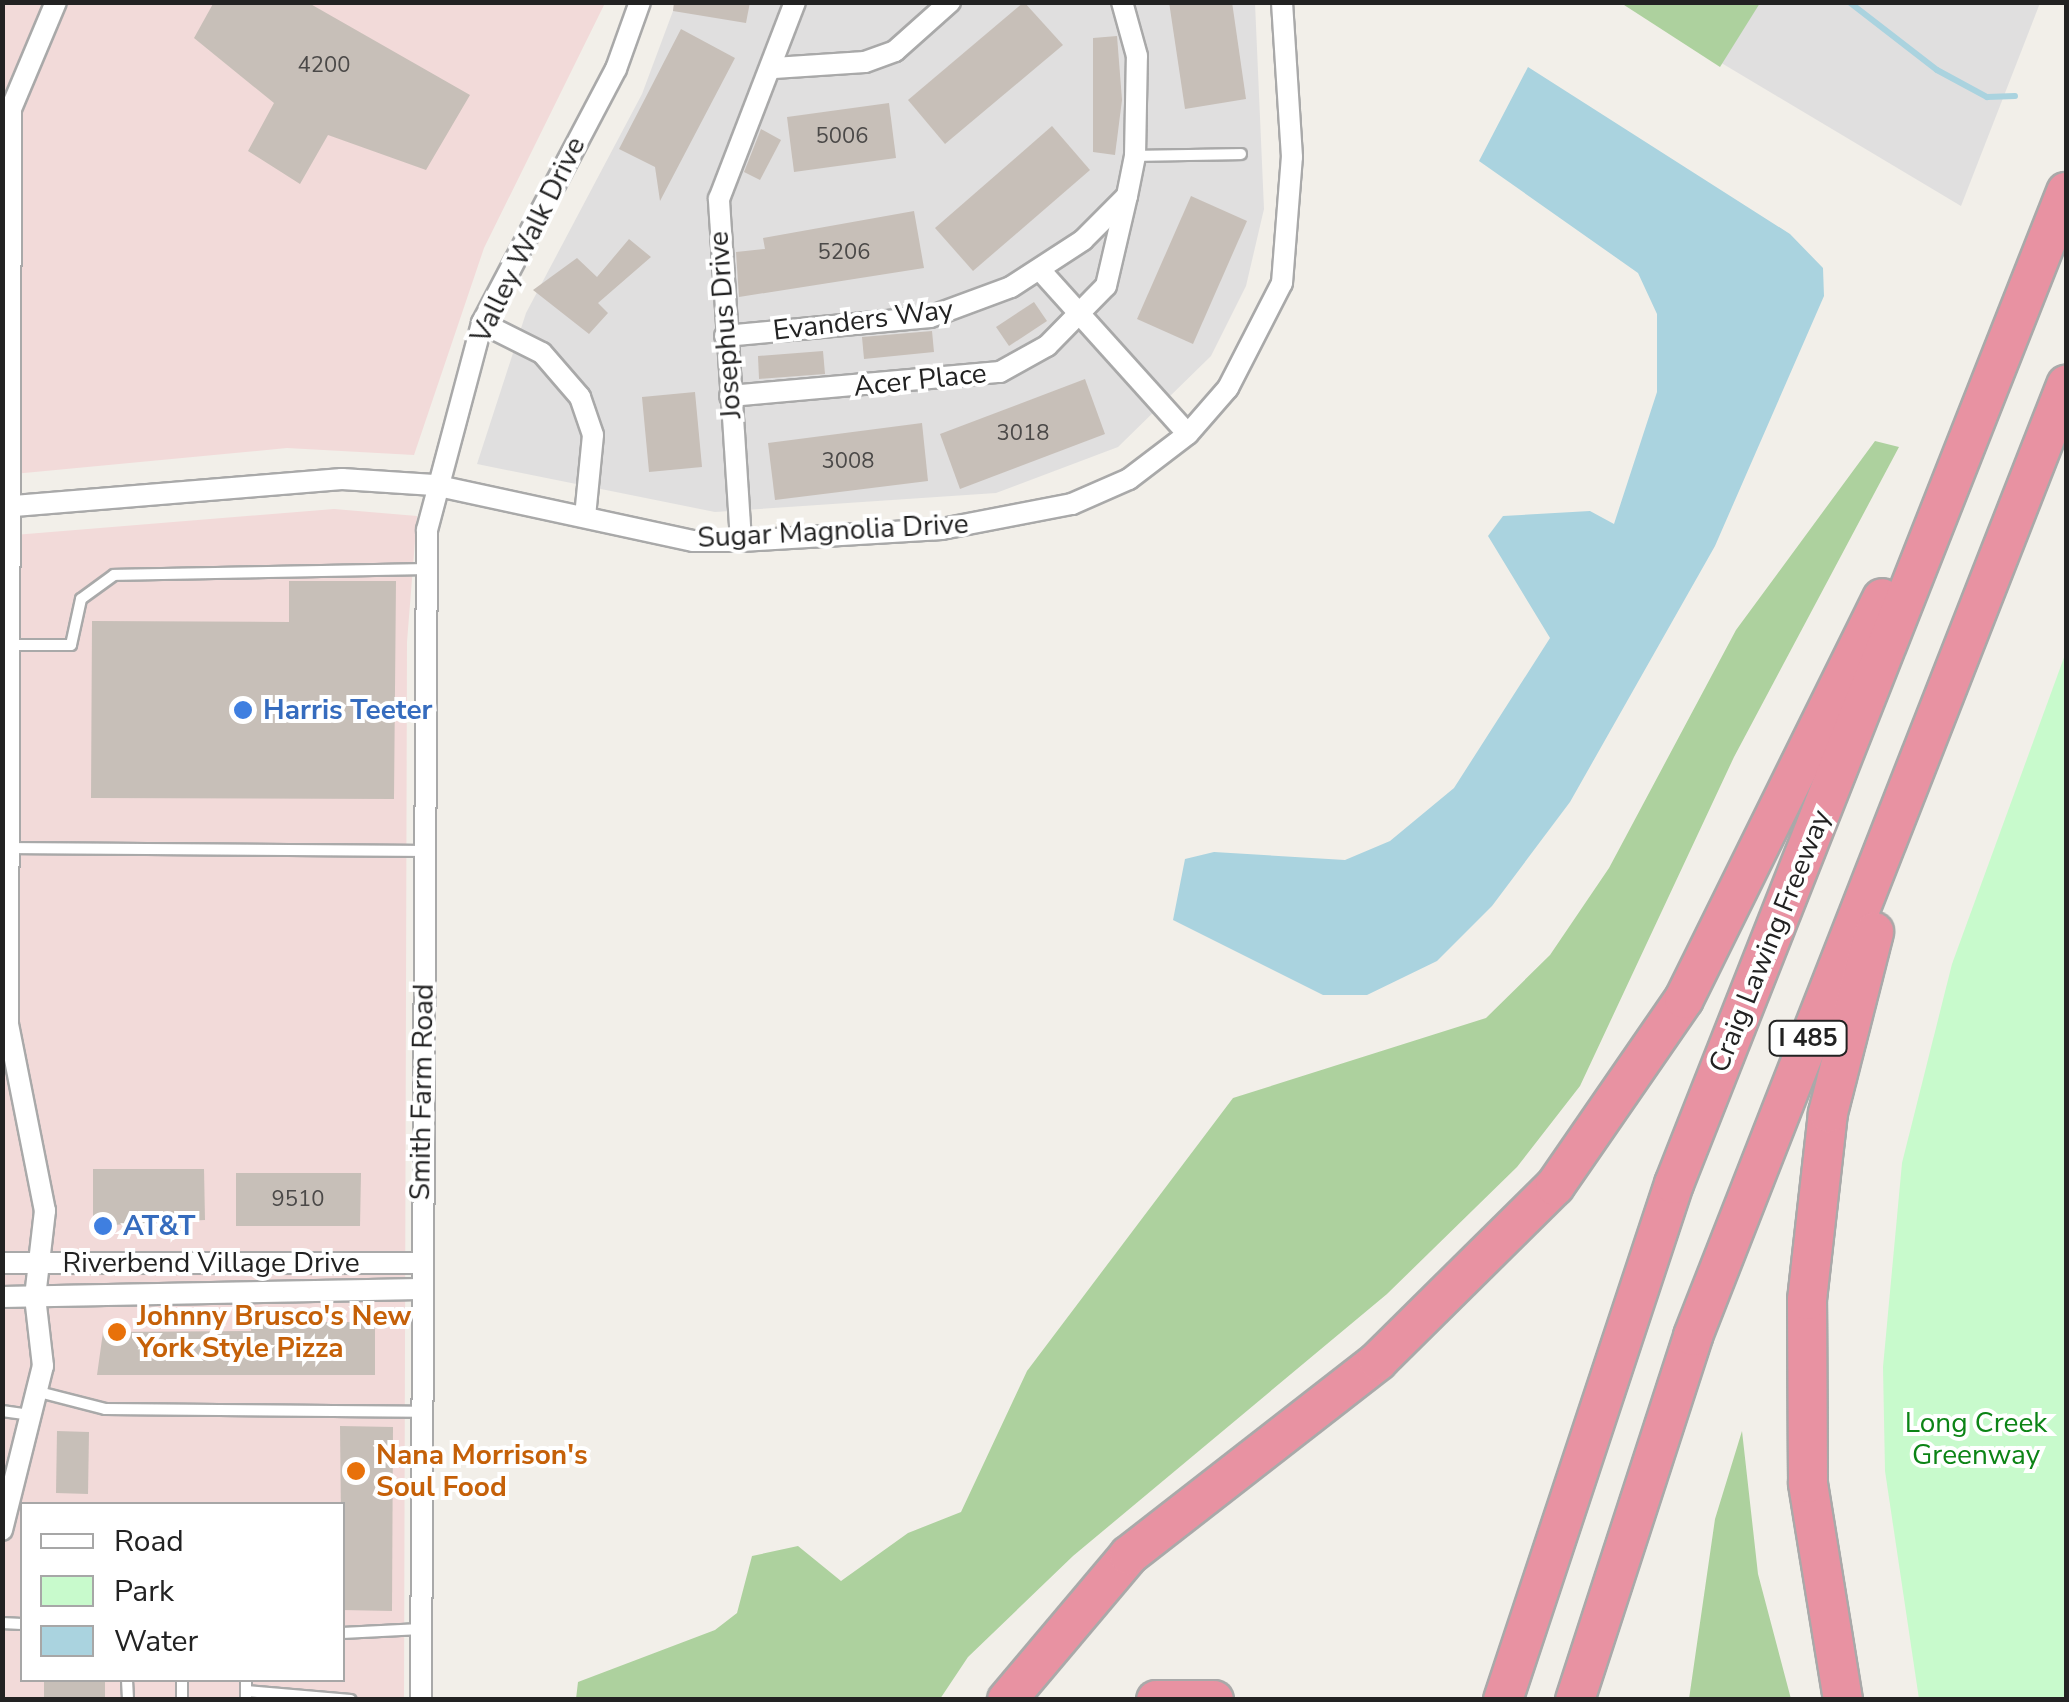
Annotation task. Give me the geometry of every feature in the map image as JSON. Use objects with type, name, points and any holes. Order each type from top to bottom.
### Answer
[{"type":"highway","name":"Craig Lawing Freeway","points":[[1503,1700],[1655,1236],[2066,192]]},
{"type":"highway","name":"I 485","points":[[1576,1700],[1686,1354],[2066,385]]},
{"type":"highway","points":[[1007,1700],[1129,1555],[1425,1320],[1598,1133],[1684,999],[1957,465]]},
{"type":"highway","points":[[1842,1700],[1808,1483],[1812,1228],[1866,954],[1975,618]]},
{"type":"highway","points":[[1156,1700],[1214,1700]]},
{"type":"street","points":[[2,1530],[8,1475],[39,1392],[35,1298],[45,1190],[8,1024],[12,644],[7,334],[11,109],[56,2]]},
{"type":"street","name":"Valley Walk Drive","points":[[434,485],[482,324],[616,69],[640,2]]},
{"type":"street","name":"Josephus Drive","points":[[741,541],[719,200],[774,68],[794,2]]},
{"type":"street","points":[[1122,2],[1138,56],[1135,156],[1127,196]]},
{"type":"street","name":"Sugar Magnolia Drive","points":[[7,507],[285,479],[434,485],[584,516],[741,541],[1014,520],[1130,478],[1188,434],[1228,388],[1282,283],[1292,158],[1282,2]]},
{"type":"street","points":[[774,68],[865,62],[895,51],[945,4]]},
{"type":"street","name":"Evanders Way","points":[[725,336],[930,317],[1042,272],[1127,196]]},
{"type":"street","name":"Acer Place","points":[[730,396],[1000,372],[1081,318],[1110,274],[1127,196]]},
{"type":"street","points":[[1042,272],[1188,434]]},
{"type":"street","points":[[482,324],[542,353],[580,398],[593,435],[584,516]]},
{"type":"street","name":"Smith Farm Road","points":[[422,1700],[418,1412],[426,850],[423,569],[434,485]]},
{"type":"street","name":"Riverbend Village Drive","points":[[2,1263],[420,1264]]},
{"type":"street","name":"Riverbend Village Drive","points":[[2,1298],[420,1288]]},
{"type":"lane","points":[[1135,156],[1241,154]]},
{"type":"lane","points":[[12,644],[71,646],[82,599],[114,575],[423,569]]},
{"type":"lane","points":[[8,848],[426,850]]},
{"type":"lane","points":[[39,1392],[104,1409],[418,1412]]},
{"type":"lane","points":[[2,1411],[30,1414]]},
{"type":"lane","points":[[345,1633],[421,1629]]},
{"type":"lane","points":[[246,1690],[351,1700]]},
{"type":"shaded area","points":[[3,3],[605,3],[484,248],[414,455],[287,448],[3,475]]},
{"type":"shaded area","points":[[676,3],[1255,3],[1264,209],[1246,286],[1211,356],[1118,447],[996,493],[715,512],[477,464],[526,313],[642,94]]},
{"type":"shaded area","points":[[1621,3],[2040,3],[1961,206]]},
{"type":"shaded area","points":[[334,509],[417,516],[407,642],[404,1699],[3,1699],[2,536]]},
{"type":"green space","points":[[1621,3],[1760,3],[1720,67]]},
{"type":"green space","points":[[1875,441],[1899,447],[1734,757],[1580,1086],[1517,1167],[1387,1294],[1073,1556],[968,1657],[940,1699],[576,1699],[578,1682],[715,1630],[737,1613],[752,1556],[798,1546],[841,1581],[908,1533],[961,1512],[1027,1371],[1233,1098],[1486,1018],[1550,955],[1609,868],[1736,630]]},
{"type":"green space","name":"Long Creek Greenway","points":[[2066,652],[2066,1699],[1919,1699],[1885,1471],[1883,1367],[1902,1163],[1952,964]]},
{"type":"green space","points":[[1742,1431],[1758,1574],[1791,1699],[1689,1699],[1715,1519]]},
{"type":"water","points":[[1528,67],[1790,234],[1823,268],[1824,296],[1715,546],[1570,802],[1492,906],[1437,961],[1367,995],[1323,995],[1173,920],[1185,859],[1214,852],[1345,860],[1390,841],[1454,788],[1550,638],[1488,536],[1503,516],[1590,511],[1614,524],[1657,392],[1657,314],[1638,273],[1479,161]]},
{"type":"building","points":[[214,2],[307,2],[470,95],[426,170],[328,135],[300,184],[248,151],[274,103],[194,38]]},
{"type":"building","points":[[674,2],[750,2],[746,23],[673,11]]},
{"type":"building","points":[[1024,2],[1063,45],[945,144],[908,100]]},
{"type":"building","points":[[1169,2],[1232,2],[1246,99],[1185,109]]},
{"type":"building","points":[[681,29],[735,58],[660,201],[655,167],[619,149]]},
{"type":"building","points":[[1117,36],[1122,100],[1115,155],[1093,152],[1093,38]]},
{"type":"building","points":[[889,103],[896,158],[794,172],[787,117]]},
{"type":"building","points":[[1052,126],[1090,170],[973,271],[935,228]]},
{"type":"building","points":[[761,129],[781,140],[760,180],[744,172]]},
{"type":"building","points":[[1191,196],[1247,221],[1193,344],[1137,319]]},
{"type":"building","points":[[914,211],[924,268],[739,297],[736,252],[765,249],[763,238]]},
{"type":"building","points":[[629,239],[651,257],[598,303],[608,313],[589,334],[533,290],[577,258],[597,277]]},
{"type":"building","points":[[1034,302],[1047,321],[1009,346],[996,327]]},
{"type":"building","points":[[932,331],[934,352],[864,359],[862,337]]},
{"type":"building","points":[[823,351],[825,374],[759,379],[758,356]]},
{"type":"building","points":[[1085,379],[1105,434],[960,489],[940,434]]},
{"type":"building","points":[[695,392],[702,467],[649,472],[642,397]]},
{"type":"building","points":[[922,423],[928,481],[775,500],[768,443]]},
{"type":"building","name":"Harris Teeter","points":[[289,581],[396,581],[394,799],[91,798],[92,621],[289,622]]},
{"type":"building","points":[[93,1169],[204,1169],[205,1220],[93,1226]]},
{"type":"building","points":[[236,1173],[361,1173],[360,1226],[236,1226]]},
{"type":"building","points":[[251,1322],[375,1322],[375,1375],[97,1375],[103,1332],[251,1331]]},
{"type":"building","points":[[340,1426],[393,1427],[392,1611],[345,1610],[345,1502],[341,1502]]},
{"type":"building","points":[[57,1431],[89,1432],[88,1494],[56,1493]]},
{"type":"building","points":[[44,1682],[105,1682],[105,1700],[44,1700]]},
{"type":"waterway","points":[[1849,2],[1937,70],[1987,97],[2015,96]]},
{"type":"place","name":"Harris Teeter","points":[[243,710]]},
{"type":"place","name":"AT&T","points":[[103,1226]]},
{"type":"place","name":"Johnny Brusco's New York Style Pizza","points":[[117,1332]]},
{"type":"place","name":"Nana Morrison's Soul Food","points":[[356,1471]]}]
